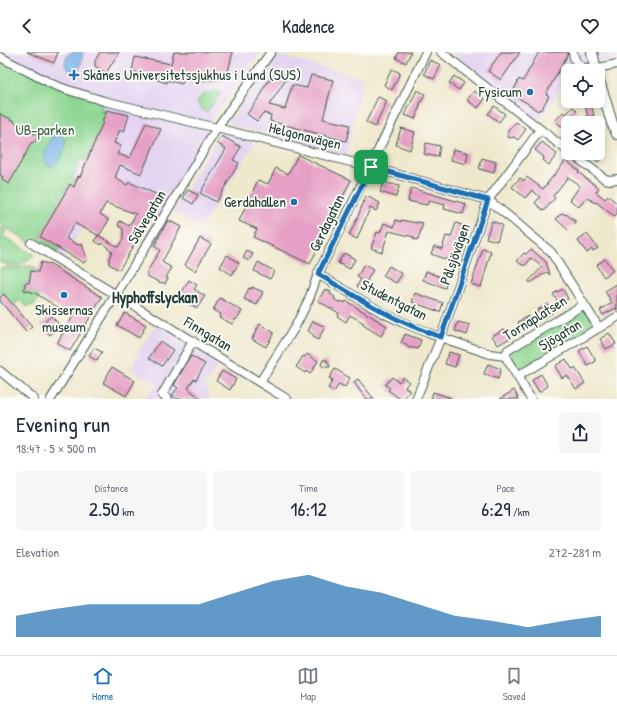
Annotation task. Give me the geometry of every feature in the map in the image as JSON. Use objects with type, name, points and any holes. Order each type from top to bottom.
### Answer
[{"type":"main road","points":[[592,52],[595,64]]},
{"type":"main road","points":[[605,99],[617,134]]},
{"type":"street","name":"Sölvegatan","points":[[51,399],[217,128],[271,52]]},
{"type":"street","name":"Gerdagatan","points":[[260,382],[295,327],[309,299],[318,274],[426,52]]},
{"type":"street","points":[[441,52],[561,145]]},
{"type":"street","points":[[573,52],[576,64]]},
{"type":"street","name":"Helgonavägen","points":[[0,57],[42,79],[68,90],[119,105],[371,167],[488,200],[551,252],[583,305],[599,328]]},
{"type":"street","points":[[605,69],[617,64]]},
{"type":"street","name":"Pålsjövägen","points":[[416,399],[441,337],[488,200],[540,130]]},
{"type":"street","points":[[581,160],[605,178],[610,180],[617,179]]},
{"type":"street","name":"Finngatan","points":[[31,243],[288,399]]},
{"type":"street","name":"Studentgatan","points":[[318,274],[390,316],[428,333],[490,354],[505,356]]},
{"type":"street","name":"Tornaplatsen","points":[[505,356],[508,350],[583,305]]},
{"type":"street","name":"Sjögatan","points":[[518,376],[617,317]]},
{"type":"street","points":[[168,399],[162,395],[192,341]]},
{"type":"street","points":[[505,356],[531,399]]},
{"type":"street","points":[[0,371],[34,399]]},
{"type":"shaded area","points":[[0,52],[261,52],[207,126],[217,128],[162,220],[109,198],[94,225],[87,221],[61,262],[31,243],[81,94],[0,57]]},
{"type":"shaded area","name":"Fysicum","points":[[451,52],[617,52],[617,61],[606,64],[605,61],[593,64],[561,64],[561,88],[539,121],[537,119],[536,120]]},
{"type":"shaded area","points":[[277,55],[363,78],[346,155],[227,124]]},
{"type":"shaded area","points":[[221,132],[255,142],[201,228],[173,212]]},
{"type":"shaded area","points":[[156,325],[219,364],[205,384],[210,399],[201,399],[177,379],[173,383],[178,388],[177,399],[143,399],[158,384],[132,370],[139,350]],"holes":[[[162,338],[166,341],[164,344],[173,350],[162,366],[149,358]],[[188,354],[205,365],[196,379],[181,371],[184,366],[182,365]]]},
{"type":"green space","name":"UB-parken","points":[[0,57],[18,67],[104,101],[100,112],[107,110],[102,122],[109,125],[101,128],[86,161],[81,160],[72,179],[89,185],[77,188],[70,185],[40,237],[60,249],[57,253],[34,241],[31,243],[0,224]]},
{"type":"green space","points":[[216,91],[221,92],[207,112],[199,106],[198,100],[204,94]]},
{"type":"green space","points":[[0,227],[6,230],[3,236],[34,255],[28,261],[25,263],[6,265],[6,263],[0,263]]},
{"type":"green space","points":[[31,266],[38,271],[38,273],[31,271],[29,283],[25,283],[24,290],[40,296],[36,303],[31,306],[26,306],[20,300],[13,306],[0,291],[0,268]]},
{"type":"green space","points":[[583,305],[599,328],[518,376],[506,353]]},
{"type":"water","points":[[71,52],[83,52],[81,65],[77,72],[69,71],[65,65],[66,58]]},
{"type":"water","points":[[58,135],[66,139],[64,150],[54,166],[48,165],[45,162],[44,154],[53,137]]},
{"type":"building","points":[[27,52],[58,52],[54,63]]},
{"type":"building","points":[[100,52],[119,52],[106,73],[95,66],[95,61]]},
{"type":"building","points":[[174,52],[233,52],[226,79],[196,81],[183,78],[182,84],[167,80],[167,83],[157,80],[158,78],[132,71],[135,57],[171,64]]},
{"type":"building","points":[[399,52],[411,52],[406,63],[396,58]]},
{"type":"building","points":[[501,52],[520,52],[501,80],[488,71]]},
{"type":"building","points":[[539,52],[568,52],[546,94],[549,96],[541,110],[539,109],[538,111],[512,94],[519,79],[523,81]]},
{"type":"building","points":[[430,60],[441,65],[434,79],[424,74]]},
{"type":"building","points":[[392,69],[400,73],[392,90],[384,85]]},
{"type":"building","points":[[278,71],[287,78],[269,105],[285,109],[292,85],[307,88],[311,75],[333,80],[323,119],[350,125],[346,141],[270,121],[271,115],[263,113],[257,121],[247,114],[263,92],[262,91],[269,80],[271,81]]},
{"type":"building","points":[[454,76],[464,83],[459,90],[449,83]]},
{"type":"building","points":[[417,90],[425,94],[415,119],[405,115]]},
{"type":"building","points":[[474,91],[485,99],[478,108],[467,100]]},
{"type":"building","points":[[378,97],[387,101],[375,127],[366,122]]},
{"type":"building","points":[[494,106],[505,114],[499,122],[488,114]]},
{"type":"building","points":[[572,108],[577,111],[573,116],[561,116],[561,126],[555,121],[563,112],[566,114]]},
{"type":"building","points":[[586,108],[592,108],[594,115],[588,116]]},
{"type":"building","points":[[107,110],[129,115],[124,132],[120,130],[114,143],[121,146],[117,154],[130,158],[146,123],[161,129],[141,174],[120,165],[115,178],[127,185],[129,182],[160,196],[156,204],[152,202],[148,213],[152,215],[119,270],[109,264],[109,258],[112,251],[102,243],[101,245],[95,241],[98,235],[75,223],[66,238],[78,245],[82,244],[87,259],[84,263],[40,237],[70,184],[74,187],[78,176],[80,177]],"holes":[[[106,203],[136,214],[129,226],[120,221],[118,225],[123,229],[123,239],[118,247],[99,236],[109,220],[100,214]]]},
{"type":"building","points":[[0,114],[15,121],[14,122],[38,136],[34,143],[32,142],[9,184],[2,180],[3,177],[0,175]]},
{"type":"building","points":[[516,122],[526,129],[518,140],[514,137],[508,137],[508,131]]},
{"type":"building","points":[[401,128],[415,132],[410,150],[396,145]]},
{"type":"building","points":[[222,136],[241,147],[233,160],[239,163],[216,202],[200,193],[226,149],[217,143]]},
{"type":"building","points":[[542,142],[557,154],[549,165],[543,160],[544,157],[535,150]]},
{"type":"building","points":[[426,143],[440,146],[438,157],[424,154]]},
{"type":"building","points":[[453,149],[468,153],[466,164],[451,160]]},
{"type":"building","name":"Gerdahallen","points":[[298,155],[351,180],[310,264],[253,237],[257,229],[239,221],[258,180],[268,184],[276,168],[288,174]]},
{"type":"building","points":[[482,158],[496,162],[494,173],[479,169]]},
{"type":"building","points":[[566,160],[579,171],[578,172],[599,188],[596,192],[605,199],[608,196],[617,203],[617,213],[615,217],[587,197],[579,207],[570,200],[580,186],[568,177],[553,196],[555,198],[544,211],[535,203],[540,197],[532,190],[525,198],[512,187],[520,178],[524,181],[527,177],[543,189]]},
{"type":"building","points":[[383,182],[399,186],[396,197],[380,192]]},
{"type":"building","points":[[411,188],[466,204],[463,214],[444,209],[445,205],[429,201],[427,205],[408,201]]},
{"type":"building","points":[[188,190],[198,195],[193,204],[183,198]]},
{"type":"building","points":[[366,196],[380,203],[376,211],[370,208],[357,239],[349,235]]},
{"type":"building","points":[[562,213],[565,215],[566,214],[576,222],[568,230],[556,219]]},
{"type":"building","points":[[168,220],[181,227],[162,262],[172,268],[166,277],[168,278],[165,284],[147,276],[147,272],[160,250],[154,246]]},
{"type":"building","points":[[396,220],[401,222],[401,220],[423,223],[418,240],[413,239],[414,237],[389,231],[382,252],[371,248],[377,232],[380,233],[384,223],[394,227]]},
{"type":"building","points":[[492,221],[502,225],[497,241],[486,238]]},
{"type":"building","points":[[456,223],[467,227],[453,262],[431,254],[434,246],[442,249],[446,236],[451,237]]},
{"type":"building","points":[[587,234],[598,248],[593,251],[592,249],[587,253],[578,241]]},
{"type":"building","points":[[200,238],[211,244],[195,271],[185,265]]},
{"type":"building","points":[[483,249],[491,252],[481,287],[471,284]]},
{"type":"building","points":[[531,249],[546,262],[550,275],[547,272],[530,283],[529,281],[542,267],[531,258],[525,266],[517,261],[524,253],[526,254]]},
{"type":"building","points":[[247,251],[253,254],[249,261],[243,258]]},
{"type":"building","points":[[344,253],[355,259],[350,269],[338,263]]},
{"type":"building","points":[[227,255],[239,263],[232,275],[220,267]]},
{"type":"building","points":[[605,259],[613,271],[604,277],[596,265]]},
{"type":"building","name":"Skissernas museum","points":[[41,262],[51,265],[102,297],[70,351],[57,343],[75,313],[72,316],[35,293],[24,290],[25,283],[29,283],[31,271],[38,272]]},
{"type":"building","points":[[258,262],[274,271],[270,279],[254,271]]},
{"type":"building","points":[[364,265],[373,270],[366,282],[368,284],[364,291],[357,286],[361,279],[357,277]]},
{"type":"building","points":[[389,266],[402,274],[396,283],[383,276]]},
{"type":"building","points":[[426,271],[443,278],[443,281],[447,282],[445,288],[423,280]]},
{"type":"building","points":[[189,280],[197,285],[194,289],[205,296],[197,308],[179,297]]},
{"type":"building","points":[[617,284],[617,310],[616,308],[603,315],[600,310],[612,303],[605,291]]},
{"type":"building","points":[[252,287],[263,292],[257,305],[244,299],[249,288],[252,289]]},
{"type":"building","points":[[325,289],[331,292],[330,294],[335,297],[334,299],[340,303],[341,301],[345,303],[346,301],[387,326],[381,336],[363,325],[364,323],[350,315],[346,322],[337,316],[339,313],[318,301]]},
{"type":"building","points":[[563,289],[568,299],[559,304],[553,294]]},
{"type":"building","points":[[415,293],[443,303],[440,312],[412,302]]},
{"type":"building","points":[[4,294],[32,327],[26,332],[0,301],[0,297]]},
{"type":"building","points":[[220,298],[242,311],[232,324],[219,317],[221,314],[213,310]]},
{"type":"building","points":[[547,304],[552,313],[542,319],[537,310]]},
{"type":"building","points":[[125,313],[146,325],[139,338],[117,325]]},
{"type":"building","points":[[51,316],[61,326],[50,335],[41,325]]},
{"type":"building","points":[[528,316],[533,324],[523,331],[518,322]]},
{"type":"building","points":[[313,321],[325,327],[318,340],[312,337],[314,335],[308,331]]},
{"type":"building","points":[[458,322],[470,325],[467,335],[455,331]]},
{"type":"building","points":[[260,324],[273,332],[266,347],[252,339]]},
{"type":"building","points":[[504,329],[510,338],[498,345],[492,336]]},
{"type":"building","points":[[609,333],[616,344],[606,349],[600,339]]},
{"type":"building","points":[[405,334],[421,340],[418,349],[409,348],[401,343]]},
{"type":"building","points":[[160,341],[173,350],[162,366],[149,358]]},
{"type":"building","points":[[587,346],[596,361],[588,366],[579,351]]},
{"type":"building","points":[[94,348],[102,352],[97,361],[89,356]]},
{"type":"building","points":[[449,352],[459,355],[455,367],[445,364]]},
{"type":"building","points":[[307,354],[318,361],[310,374],[306,371],[305,373],[296,367],[303,356],[305,357]]},
{"type":"building","points":[[191,356],[205,364],[196,380],[194,379],[188,388],[201,399],[177,399],[172,395],[178,388],[174,385]]},
{"type":"building","points":[[566,359],[572,369],[575,368],[585,383],[576,389],[567,375],[562,378],[555,366]]},
{"type":"building","points":[[323,360],[327,360],[330,367],[323,367],[321,364]]},
{"type":"building","points":[[488,364],[501,369],[498,379],[484,374]]},
{"type":"building","points":[[112,367],[135,381],[126,396],[103,383]]},
{"type":"building","points":[[335,369],[350,378],[345,387],[339,384],[334,392],[328,388],[333,380],[329,378]]},
{"type":"building","points":[[222,371],[236,379],[230,390],[216,381]]},
{"type":"building","points":[[541,374],[548,386],[539,392],[532,380]]},
{"type":"building","points":[[392,377],[399,382],[403,377],[409,382],[405,387],[410,391],[403,399],[400,399],[388,390],[390,388],[385,385]]},
{"type":"building","points":[[358,379],[374,399],[367,399],[360,391],[354,382]]},
{"type":"building","points":[[514,390],[519,399],[500,399]]},
{"type":"building","points":[[433,392],[451,398],[431,399]]},
{"type":"place","name":"Skånes Universitetssjukhus i Lund (SUS)","points":[[74,75]]},
{"type":"place","name":"Fysicum","points":[[530,92]]},
{"type":"place","name":"Gerdahallen","points":[[294,202]]},
{"type":"place","name":"Skissernas museum","points":[[64,295]]},
{"type":"district","name":"Hyphoffslyckan","points":[[155,297]]},
{"type":"route","points":[[371,167],[488,200],[441,337],[428,333],[384,313],[318,274],[371,167]]}]
